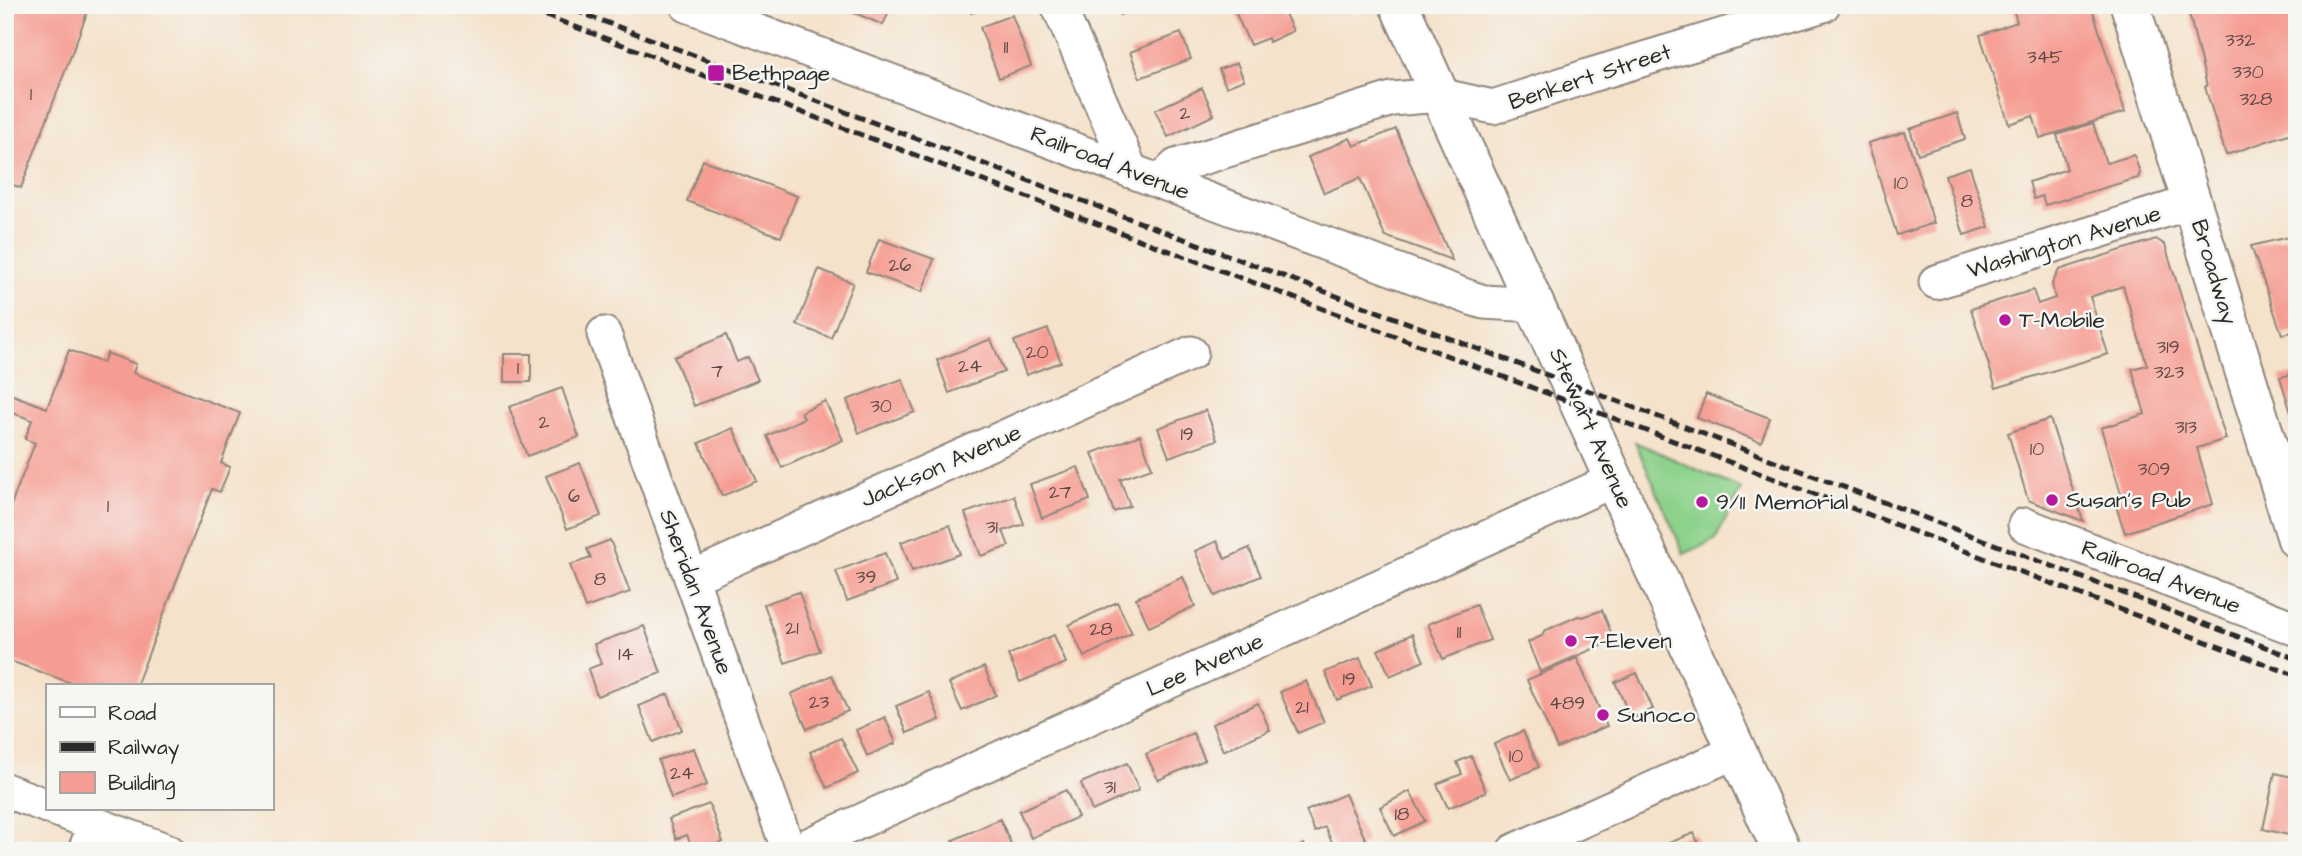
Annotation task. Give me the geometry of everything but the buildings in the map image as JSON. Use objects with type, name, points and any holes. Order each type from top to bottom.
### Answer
[{"type":"main road","name":"Stewart Avenue","points":[[1399,5],[1782,851]]},
{"type":"main road","name":"Broadway","points":[[2130,5],[2293,516]]},
{"type":"street","name":"Railroad Avenue","points":[[687,5],[760,20],[1146,176],[1471,298],[1484,302],[1536,305]]},
{"type":"street","points":[[1058,5],[1146,176]]},
{"type":"street","name":"Benkert Street","points":[[1146,176],[1392,99],[1439,95],[1493,107],[1823,5]]},
{"type":"street","name":"Washington Avenue","points":[[1936,282],[2192,202]]},
{"type":"street","name":"Sheridan Avenue","points":[[604,334],[789,851]]},
{"type":"street","name":"Jackson Avenue","points":[[691,578],[1191,353]]},
{"type":"street","name":"Lee Avenue","points":[[796,851],[1614,480]]},
{"type":"street","name":"Railroad Avenue","points":[[2025,526],[2297,629]]},
{"type":"street","points":[[1514,851],[1737,751]]},
{"type":"street","points":[[5,790],[46,806]]},
{"type":"street","points":[[56,810],[90,837],[168,851]]},
{"type":"green space","points":[[1635,442],[1741,489],[1715,540],[1684,554]]},
{"type":"railway","points":[[517,5],[2297,676]]},
{"type":"railway","points":[[560,5],[2297,659]]},
{"type":"place","name":"Bethpage","points":[[716,73]]},
{"type":"place","name":"T-Mobile","points":[[2005,320]]},
{"type":"place","name":"Susan’s Pub","points":[[2052,500]]},
{"type":"place","name":"9/11 Memorial","points":[[1702,502]]},
{"type":"place","name":"7-Eleven","points":[[1571,641]]},
{"type":"place","name":"Sunoco","points":[[1603,715]]}]
